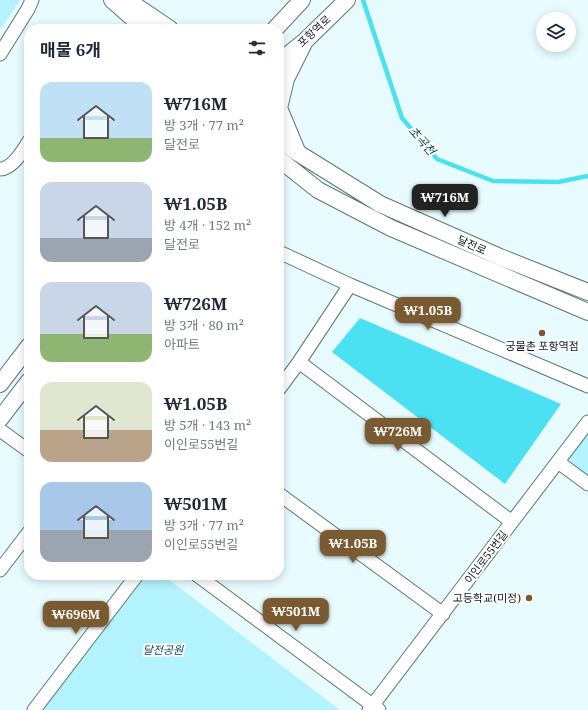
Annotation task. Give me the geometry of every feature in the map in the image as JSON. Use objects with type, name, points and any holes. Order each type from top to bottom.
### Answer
[{"type":"street","points":[[0,54],[28,10],[32,0]]},
{"type":"street","points":[[112,0],[126,7],[141,24]]},
{"type":"street","points":[[279,24],[302,0]]},
{"type":"street","name":"포항역로","points":[[284,58],[305,41],[347,0]]},
{"type":"street","points":[[126,7],[136,6],[163,24]]},
{"type":"street","points":[[126,7],[136,24]]},
{"type":"street","points":[[284,87],[286,79],[305,41]]},
{"type":"street","points":[[284,120],[298,153]]},
{"type":"street","name":"달전로","points":[[284,143],[380,204],[500,257],[588,292]]},
{"type":"street","points":[[0,169],[4,169],[18,158],[24,149]]},
{"type":"street","name":"달전로","points":[[284,163],[318,190],[391,228],[588,312]]},
{"type":"street","points":[[284,254],[350,285],[588,386]]},
{"type":"street","points":[[284,382],[350,285]]},
{"type":"street","points":[[0,384],[24,353]]},
{"type":"street","points":[[299,362],[512,522]]},
{"type":"street","points":[[0,419],[24,388]]},
{"type":"street","name":"이인로55번길","points":[[374,708],[588,422]]},
{"type":"street","points":[[0,430],[24,447]]},
{"type":"street","points":[[558,462],[588,484]]},
{"type":"street","points":[[284,498],[443,614]]},
{"type":"street","points":[[0,570],[24,539]]},
{"type":"street","points":[[34,710],[132,580]]},
{"type":"street","points":[[203,580],[374,708]]},
{"type":"green space","points":[[0,0],[20,0],[0,30]]},
{"type":"green space","points":[[588,428],[588,477],[570,464],[569,453]]},
{"type":"green space","name":"달전공원","points":[[140,580],[170,580],[340,710],[43,710]]},
{"type":"water","points":[[360,318],[561,404],[505,484],[332,352]]},
{"type":"waterway","name":"초곡천","points":[[363,0],[402,118],[437,159],[493,181],[558,182],[588,176]]},
{"type":"place","name":"궁물촌 포항역점","points":[[542,333]]},
{"type":"place","name":"고등학교(미정)","points":[[529,598]]}]
